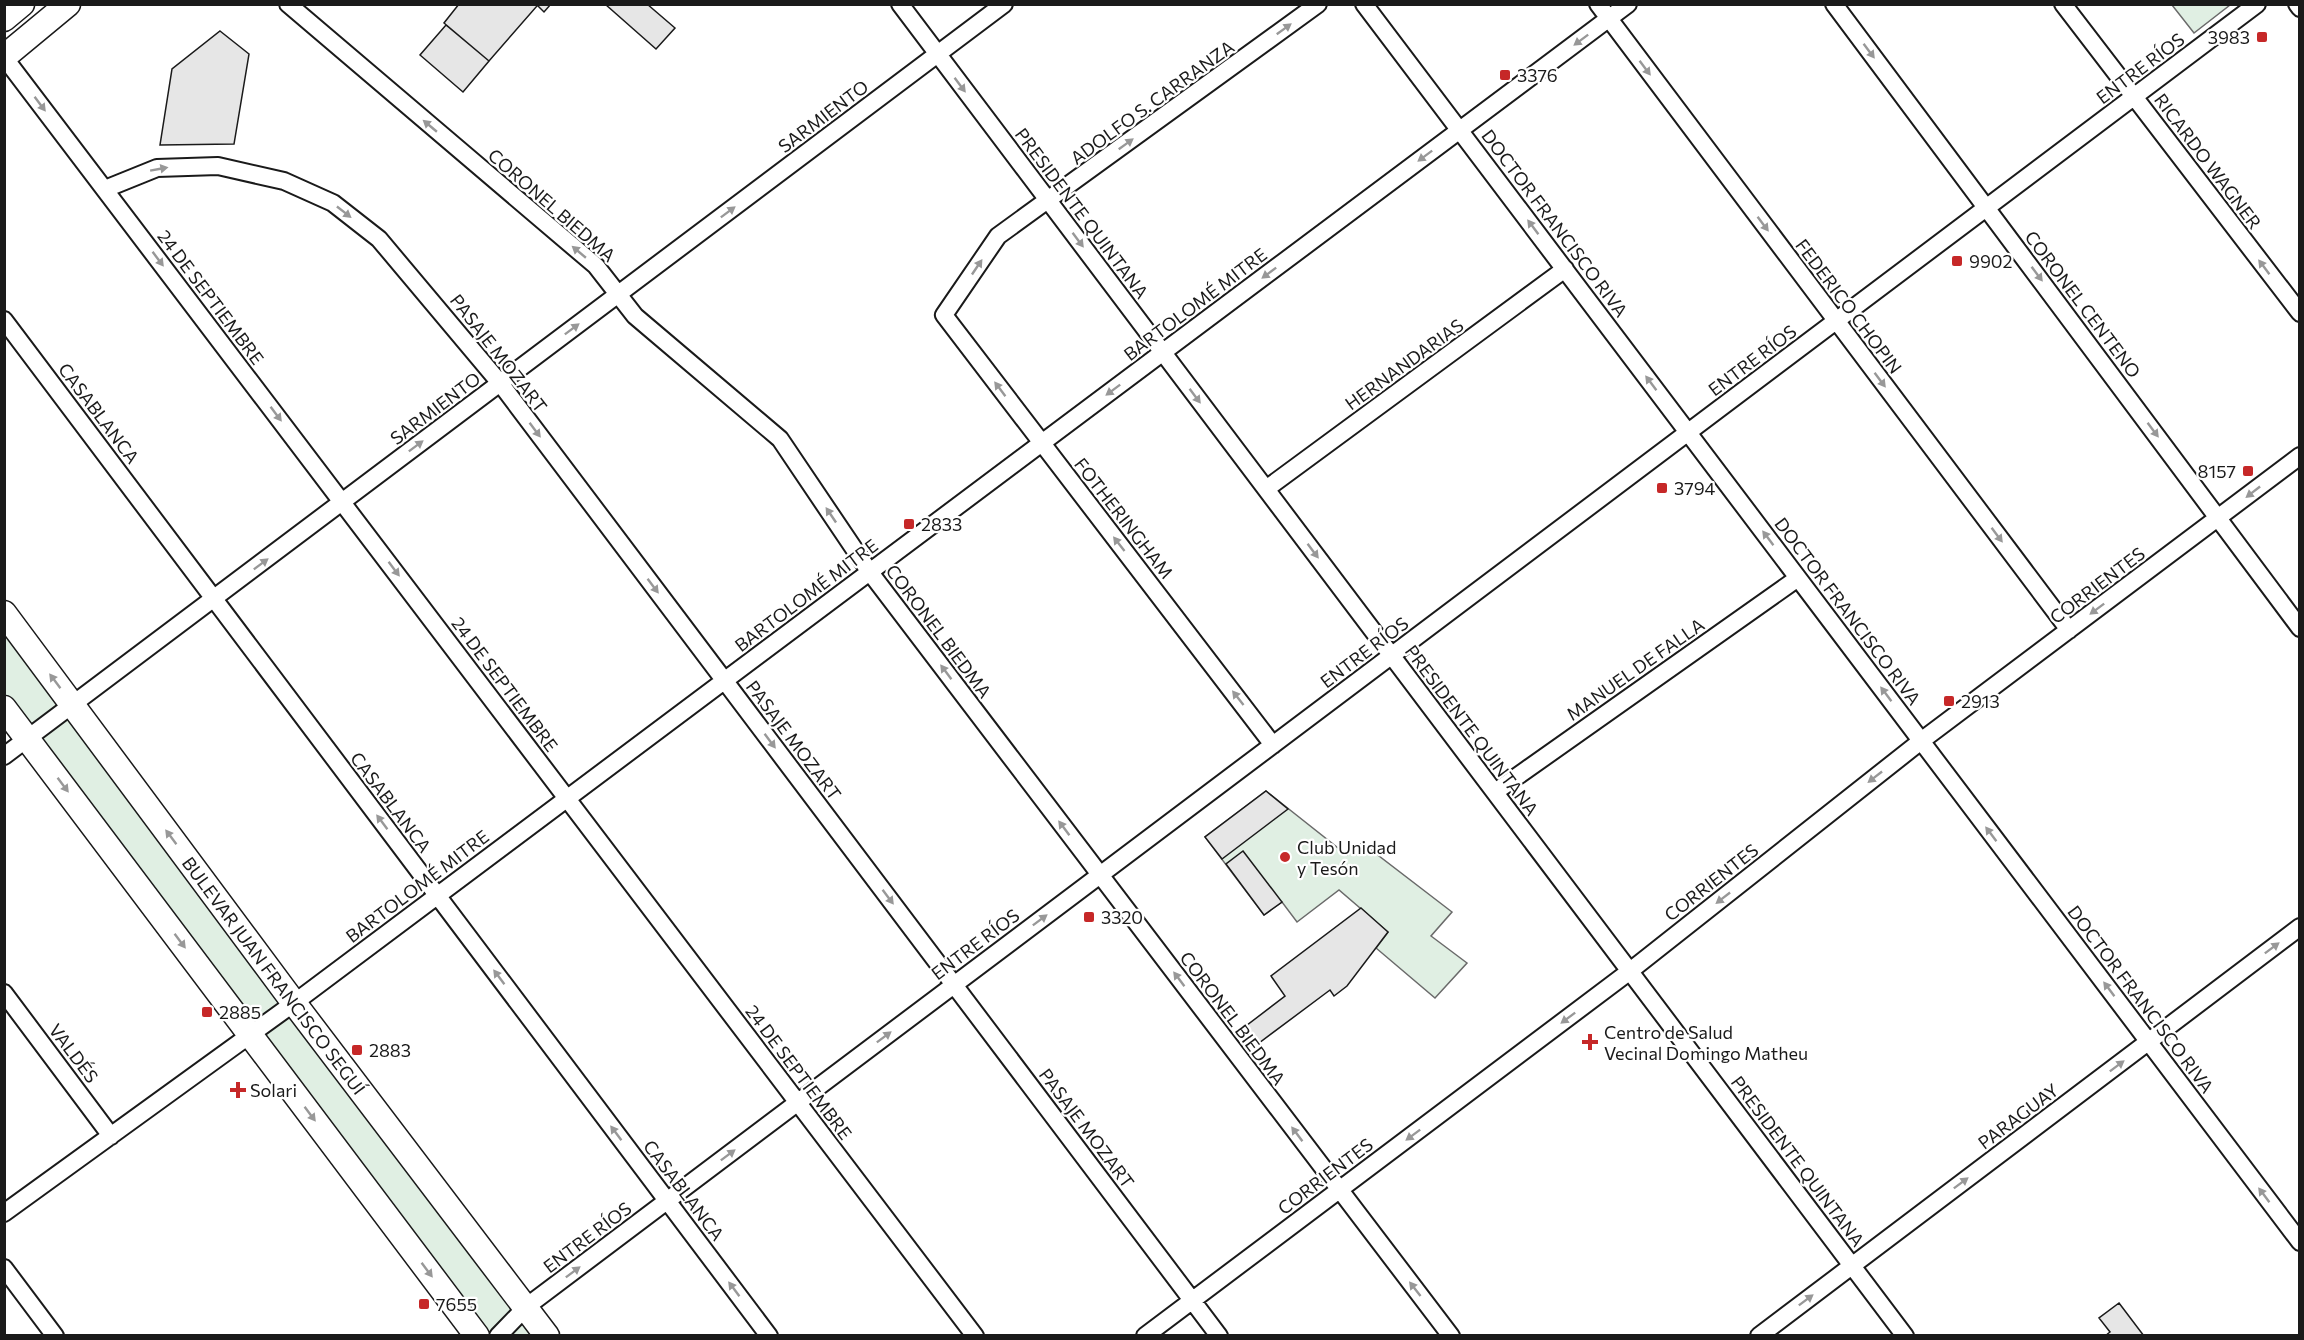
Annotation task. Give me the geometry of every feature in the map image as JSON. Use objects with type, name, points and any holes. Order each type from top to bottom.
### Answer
[{"type":"main road","points":[[4,19],[22,4]]},
{"type":"main road","points":[[4,57],[68,4]]},
{"type":"main road","name":"BULEVAR JUAN FRANCISCO SEGUÍ","points":[[4,613],[294,1003],[547,1335]]},
{"type":"main road","points":[[4,708],[477,1335]]},
{"type":"street","name":"CORONEL BIEDMA","points":[[288,4],[596,266],[635,316],[780,439],[869,571],[1451,1335]]},
{"type":"street","name":"PRESIDENTE QUINTANA","points":[[900,4],[1905,1335]]},
{"type":"street","name":"SARMIENTO","points":[[4,756],[1004,4]]},
{"type":"street","name":"ADOLFO S. CARRANZA","points":[[944,315],[998,236],[1318,4]]},
{"type":"street","name":"DOCTOR FRANCISCO RIVA","points":[[1364,4],[2300,1242]]},
{"type":"street","name":"FEDERICO CHOPIN","points":[[1598,4],[2069,630]]},
{"type":"street","name":"BARTOLOMÉ MITRE","points":[[4,1214],[294,1003],[1628,4]]},
{"type":"street","name":"CORONEL CENTENO","points":[[1834,4],[1988,207],[2300,628]]},
{"type":"street","name":"RICARDO WAGNER","points":[[2063,4],[2300,314]]},
{"type":"street","name":"ENTRE RÍOS","points":[[498,1335],[526,1307],[2257,4]]},
{"type":"street","name":"24 DE SEPTIEMBRE","points":[[4,57],[975,1335]]},
{"type":"street","name":"PASAJE MOZART","points":[[105,189],[157,168],[218,166],[284,181],[333,203],[379,239],[500,383],[1219,1335]]},
{"type":"street","name":"HERNANDARIAS","points":[[1266,489],[1565,269]]},
{"type":"street","name":"FOTHERINGHAM","points":[[944,315],[1273,745]]},
{"type":"street","name":"CASABLANCA","points":[[4,320],[769,1335]]},
{"type":"street","name":"CORRIENTES","points":[[1145,1335],[1630,971],[1921,741],[2300,456]]},
{"type":"street","name":"MANUEL DE FALLA","points":[[1495,792],[1798,578]]},
{"type":"street","name":"PARAGUAY","points":[[1759,1335],[2300,927]]},
{"type":"street","name":"VALDÉS","points":[[4,993],[111,1136]]},
{"type":"street","points":[[4,1268],[55,1335]]},
{"type":"green space","points":[[2172,5],[2230,5],[2194,33]]},
{"type":"green space","points":[[5,613],[547,1335],[477,1335],[5,708]]},
{"type":"green space","points":[[1266,791],[1347,855],[1362,843],[1452,912],[1431,936],[1467,963],[1435,998],[1376,948],[1388,932],[1339,890],[1297,922],[1282,902],[1264,915],[1205,837]]},
{"type":"building","points":[[459,4],[536,4],[537,6],[489,61],[444,23]]},
{"type":"building","points":[[536,4],[551,4],[544,12]]},
{"type":"building","points":[[605,4],[647,4],[675,28],[656,49]]},
{"type":"building","points":[[446,25],[489,61],[463,92],[420,55]]},
{"type":"building","points":[[220,31],[249,54],[234,144],[160,145],[172,69]]},
{"type":"building","points":[[1266,791],[1288,809],[1222,859],[1205,837]]},
{"type":"building","points":[[1243,851],[1282,902],[1264,915],[1226,864]]},
{"type":"building","points":[[1361,908],[1388,932],[1347,986],[1334,996],[1330,990],[1255,1046],[1242,1029],[1285,996],[1271,976]]},
{"type":"building","points":[[2119,1303],[2144,1336],[2105,1336],[2110,1332],[2099,1318]]},
{"type":"place","name":"3983","points":[[2262,37]]},
{"type":"place","name":"3376","points":[[1505,75]]},
{"type":"place","name":"9902","points":[[1957,261]]},
{"type":"place","name":"8157","points":[[2248,471]]},
{"type":"place","name":"3794","points":[[1662,488]]},
{"type":"place","name":"2833","points":[[909,524]]},
{"type":"place","name":"2913","points":[[1949,701]]},
{"type":"place","name":"Club Unidad y Tesón","points":[[1285,857]]},
{"type":"place","name":"3320","points":[[1089,917]]},
{"type":"place","name":"2885","points":[[207,1012]]},
{"type":"place","name":"Centro de Salud Vecinal Domingo Matheu","points":[[1590,1042]]},
{"type":"place","name":"2883","points":[[357,1050]]},
{"type":"place","name":"Solari","points":[[238,1090]]},
{"type":"place","name":"7655","points":[[424,1304]]}]
